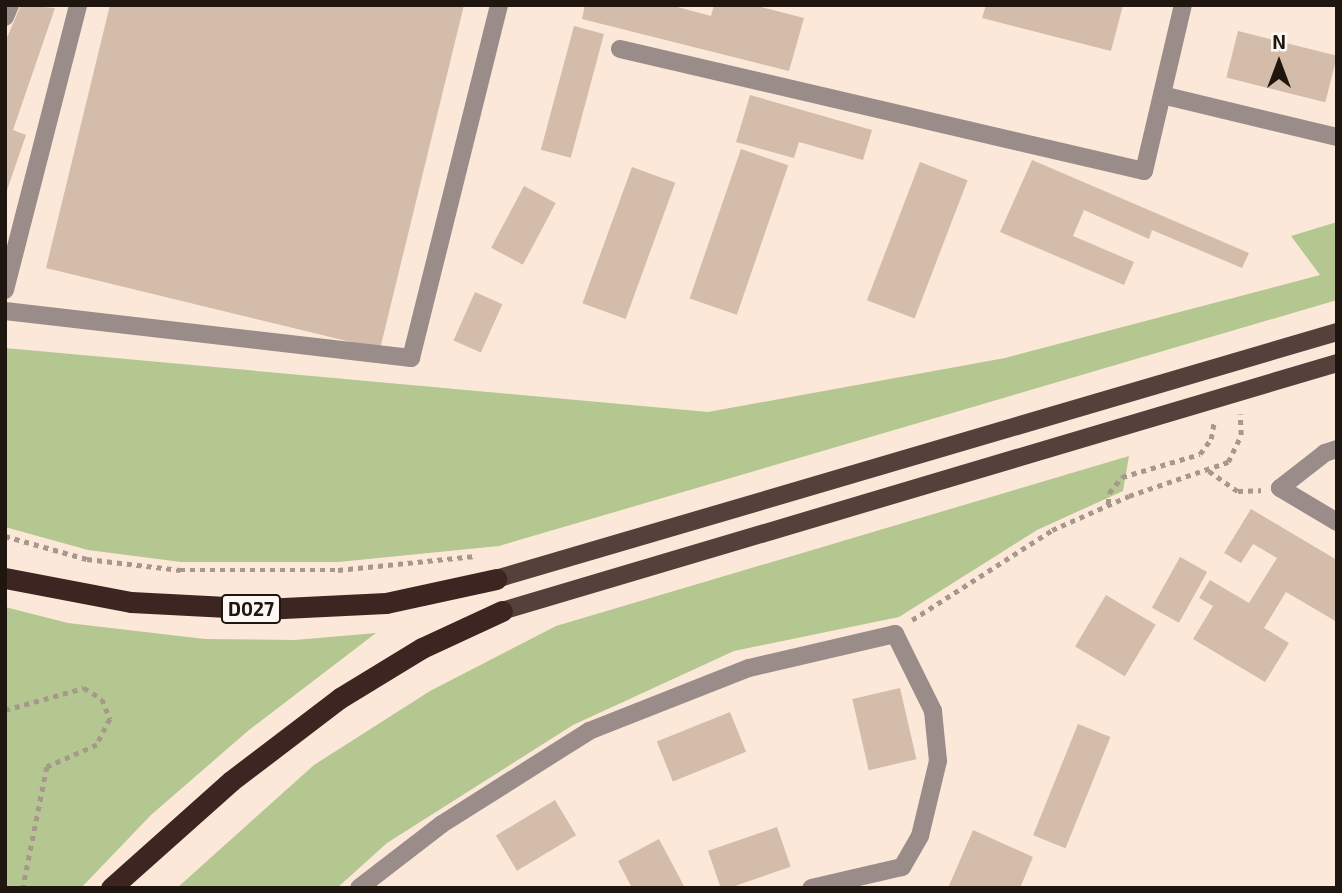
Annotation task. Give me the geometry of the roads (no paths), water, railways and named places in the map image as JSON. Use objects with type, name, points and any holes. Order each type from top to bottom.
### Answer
[{"type":"highway","name":"D027","points":[[5,578],[131,602],[263,609],[386,603],[496,579]]},
{"type":"highway","points":[[111,888],[231,781],[330,705],[422,648],[502,611]]},
{"type":"main road","name":"D027","points":[[496,579],[1337,332]]},
{"type":"main road","points":[[502,611],[1337,363]]},
{"type":"street","points":[[5,17],[10,5]]},
{"type":"street","points":[[5,290],[78,5]]},
{"type":"street","points":[[5,311],[411,358],[499,5]]},
{"type":"street","points":[[620,49],[1144,171],[1182,5]]},
{"type":"street","points":[[1163,95],[1337,137]]},
{"type":"street","points":[[1337,449],[1325,453],[1280,488],[1337,522]]},
{"type":"street","points":[[359,888],[442,824],[589,731],[749,668],[895,634],[933,711],[939,761],[920,836],[902,867],[875,882],[811,888]]}]
